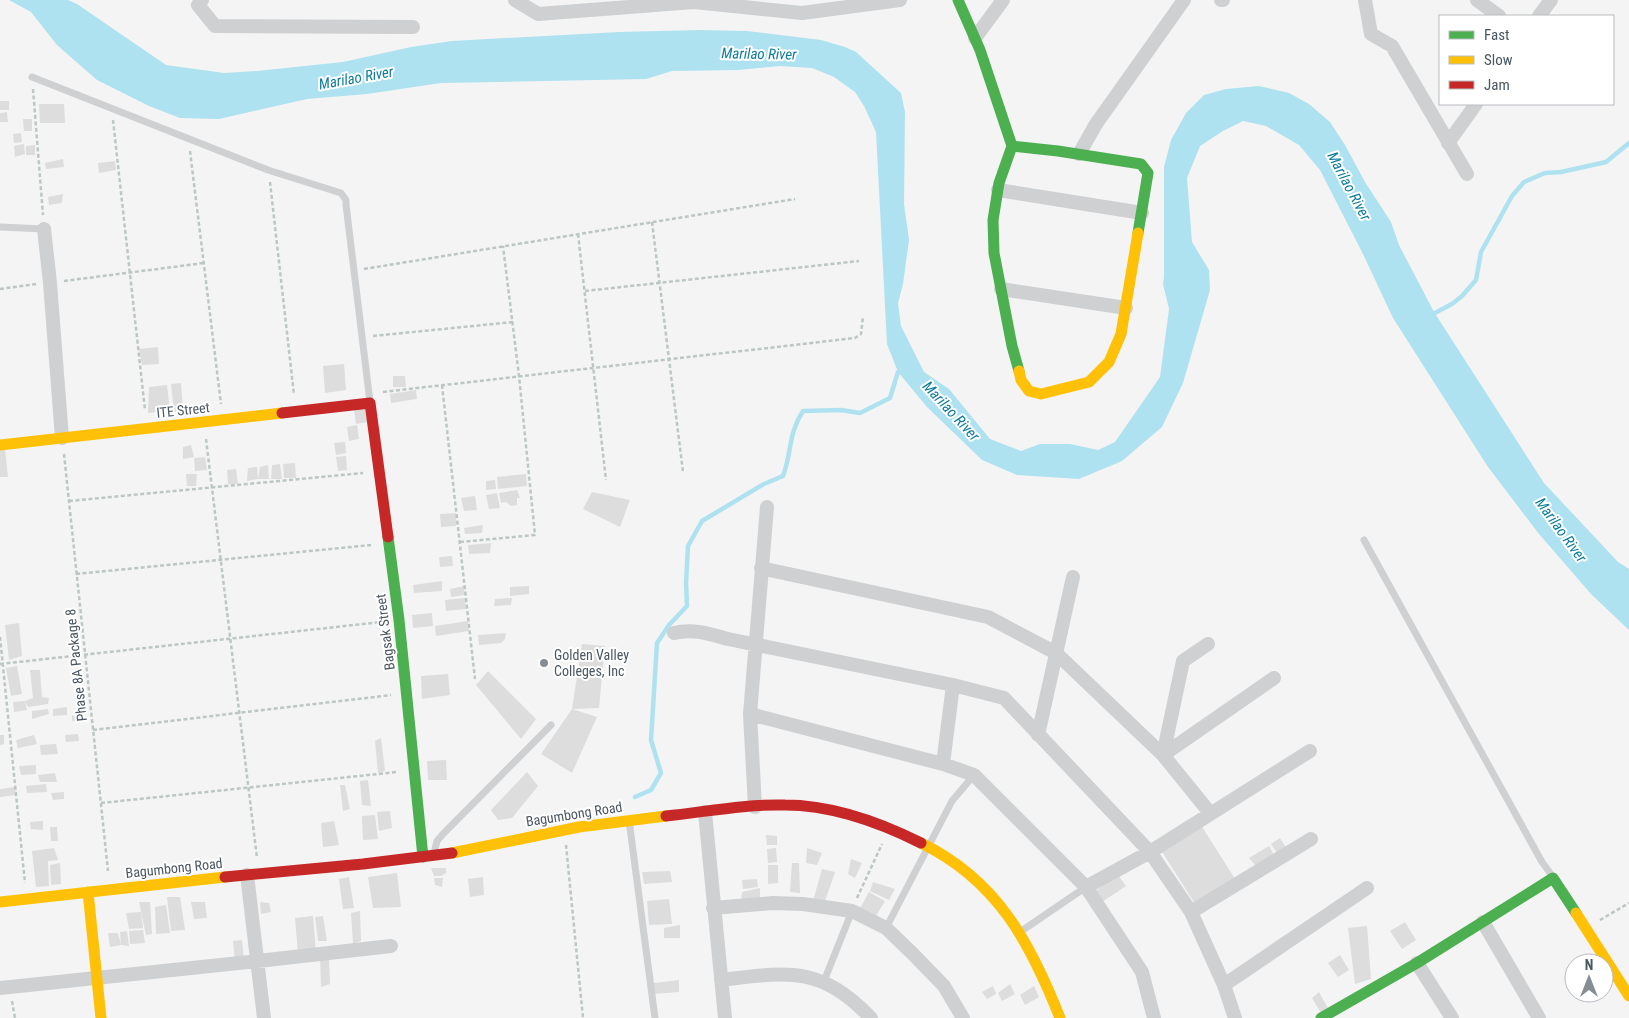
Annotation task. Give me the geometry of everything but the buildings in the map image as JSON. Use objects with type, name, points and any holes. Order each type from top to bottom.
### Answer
[{"type":"street","points":[[515,0],[538,14],[621,3],[694,2],[802,13],[900,0]]},
{"type":"street","points":[[802,13],[811,0]]},
{"type":"street","points":[[958,0],[975,38],[1012,146],[998,190],[993,220],[994,253],[1021,380],[1029,391],[1041,394],[1089,382],[1109,362],[1121,334],[1148,173],[1141,164],[1012,146]]},
{"type":"street","points":[[975,38],[1004,0]]},
{"type":"street","points":[[1079,154],[1096,124],[1184,0]]},
{"type":"street","points":[[1477,0],[1498,15]]},
{"type":"street","points":[[1540,15],[1551,0]]},
{"type":"street","points":[[198,2],[215,26],[412,27]]},
{"type":"street","points":[[1367,2],[1371,34],[1392,46],[1467,174]]},
{"type":"street","points":[[1448,143],[1475,105]]},
{"type":"street","points":[[998,190],[1142,212]]},
{"type":"street","points":[[44,229],[62,438]]},
{"type":"street","points":[[1001,289],[1126,308]]},
{"type":"street","name":"ITE Street","points":[[0,445],[296,412],[370,398]]},
{"type":"street","name":"Bagsak Street","points":[[370,398],[399,620],[414,771],[428,856]]},
{"type":"street","points":[[755,806],[750,714],[766,507]]},
{"type":"street","points":[[761,568],[988,617],[1056,654],[1163,754],[1210,813]]},
{"type":"street","points":[[1038,735],[1073,577]]},
{"type":"street","points":[[674,633],[684,630],[694,631],[755,643],[953,684],[1004,698],[1150,852],[1191,912],[1224,985],[1234,1018]]},
{"type":"street","points":[[1163,754],[1183,661],[1208,644]]},
{"type":"street","points":[[1163,754],[1274,678]]},
{"type":"street","points":[[943,764],[953,684]]},
{"type":"street","points":[[750,714],[943,764],[974,776],[1086,887],[1142,972],[1154,1018]]},
{"type":"street","points":[[1086,887],[1150,852],[1310,751]]},
{"type":"street","name":"Bagumbong Road","points":[[0,902],[428,856],[564,829],[629,820],[755,806],[793,805],[812,807],[852,816],[889,828],[951,859],[981,883],[1019,933],[1044,977],[1060,1018]]},
{"type":"street","points":[[705,812],[713,908],[726,1018]]},
{"type":"street","points":[[1191,912],[1311,839]]},
{"type":"street","points":[[253,874],[258,962],[264,1018]]},
{"type":"street","points":[[1321,1018],[1417,963],[1554,878],[1629,996]]},
{"type":"street","points":[[1224,985],[1367,888]]},
{"type":"street","points":[[88,892],[100,1018]]},
{"type":"street","points":[[713,908],[773,903],[803,904],[852,911],[886,928],[944,986],[963,1018]]},
{"type":"street","points":[[1483,922],[1539,1018]]},
{"type":"street","points":[[0,988],[258,962],[391,946]]},
{"type":"street","points":[[1417,963],[1452,1018]]},
{"type":"street","points":[[721,980],[775,974],[801,975],[824,981],[842,992],[871,1018]]},
{"type":"lane","points":[[32,77],[189,137],[268,170],[341,193],[346,200],[361,337],[370,398]]},
{"type":"lane","points":[[0,227],[44,229]]},
{"type":"lane","points":[[1364,540],[1542,862],[1554,878]]},
{"type":"lane","points":[[428,856],[443,834],[551,725]]},
{"type":"lane","points":[[886,928],[952,801],[974,776]]},
{"type":"lane","points":[[629,820],[655,1018]]},
{"type":"lane","points":[[1019,933],[1086,887]]},
{"type":"lane","points":[[824,981],[852,911]]},
{"type":"path","points":[[32,77],[44,229]]},
{"type":"path","points":[[112,109],[147,429]]},
{"type":"path","points":[[189,137],[223,420]]},
{"type":"path","points":[[268,170],[296,412]]},
{"type":"path","points":[[353,270],[795,199]]},
{"type":"path","points":[[652,222],[683,472]]},
{"type":"path","points":[[578,234],[606,480]]},
{"type":"path","points":[[460,542],[535,536],[519,376],[503,246]]},
{"type":"path","points":[[585,291],[859,260]]},
{"type":"path","points":[[0,289],[204,263]]},
{"type":"path","points":[[370,398],[442,385],[855,338],[861,334],[863,316]]},
{"type":"path","points":[[361,337],[513,322]]},
{"type":"path","points":[[442,385],[476,679]]},
{"type":"path","points":[[204,422],[248,788],[253,874]]},
{"type":"path","name":"Phase 8A Package 8","points":[[62,438],[110,890]]},
{"type":"path","points":[[69,501],[380,472]]},
{"type":"path","points":[[76,574],[389,543]]},
{"type":"path","points":[[1,664],[399,620]]},
{"type":"path","points":[[0,637],[1,664],[27,899]]},
{"type":"path","points":[[93,730],[407,693]]},
{"type":"path","points":[[101,803],[414,771]]},
{"type":"path","points":[[852,911],[889,828]]},
{"type":"path","points":[[564,829],[582,1018]]},
{"type":"path","points":[[1586,929],[1629,904]]},
{"type":"water","name":"Marilao River","points":[[9,0],[68,0],[77,4],[166,65],[224,73],[343,62],[411,47],[452,41],[619,32],[747,31],[821,40],[845,47],[856,52],[901,93],[905,112],[904,204],[909,240],[903,284],[898,303],[901,326],[924,372],[949,389],[990,439],[1021,451],[1040,444],[1070,444],[1098,450],[1115,442],[1160,377],[1169,309],[1163,284],[1164,167],[1171,140],[1186,113],[1204,95],[1226,89],[1259,86],[1289,93],[1309,104],[1330,122],[1391,222],[1399,245],[1434,312],[1544,483],[1618,562],[1629,569],[1629,630],[1591,594],[1539,534],[1488,467],[1393,318],[1320,170],[1299,145],[1266,126],[1243,121],[1200,146],[1187,178],[1192,242],[1209,270],[1210,290],[1183,383],[1162,427],[1122,461],[1079,479],[1017,475],[982,460],[927,407],[898,372],[887,344],[876,132],[855,92],[834,77],[812,68],[780,66],[739,70],[672,71],[646,79],[441,83],[367,94],[307,99],[219,119],[180,118],[149,106],[97,80],[57,45],[31,12]]},
{"type":"waterway","points":[[1431,315],[1452,304],[1476,280],[1481,252],[1512,196],[1524,182],[1545,173],[1561,172],[1606,162],[1629,143]]},
{"type":"waterway","points":[[635,797],[651,790],[661,773],[651,740],[657,643],[669,625],[687,606],[688,546],[702,521],[764,484],[783,476],[792,435],[803,411],[841,410],[860,413],[890,398],[898,372]]},
{"type":"traffic: fast","points":[[958,0],[980,50],[1012,146],[999,183],[993,220],[994,253],[1012,346],[1019,371]]},
{"type":"traffic: fast","points":[[1012,146],[1141,164],[1148,173],[1138,233]]},
{"type":"traffic: fast","points":[[388,537],[399,620],[423,857]]},
{"type":"traffic: fast","points":[[1321,1018],[1417,963],[1553,878],[1576,913]]},
{"type":"traffic: slow","points":[[1019,371],[1021,380],[1029,391],[1041,394],[1089,382],[1109,362],[1121,334],[1138,233]]},
{"type":"traffic: slow","points":[[0,445],[282,413]]},
{"type":"traffic: slow","points":[[452,853],[579,827],[666,816]]},
{"type":"traffic: slow","points":[[921,843],[948,858],[971,875],[1008,916],[1036,964],[1060,1018]]},
{"type":"traffic: slow","points":[[0,902],[225,877]]},
{"type":"traffic: slow","points":[[88,892],[101,1018]]},
{"type":"traffic: slow","points":[[1576,913],[1629,996]]},
{"type":"traffic: jam","points":[[282,413],[370,403],[388,537]]},
{"type":"traffic: jam","points":[[666,816],[755,806],[803,806],[838,811],[855,816],[889,828],[921,843]]},
{"type":"traffic: jam","points":[[225,877],[363,864],[452,853]]},
{"type":"place","name":"Golden Valley Colleges, Inc","points":[[544,663]]}]
